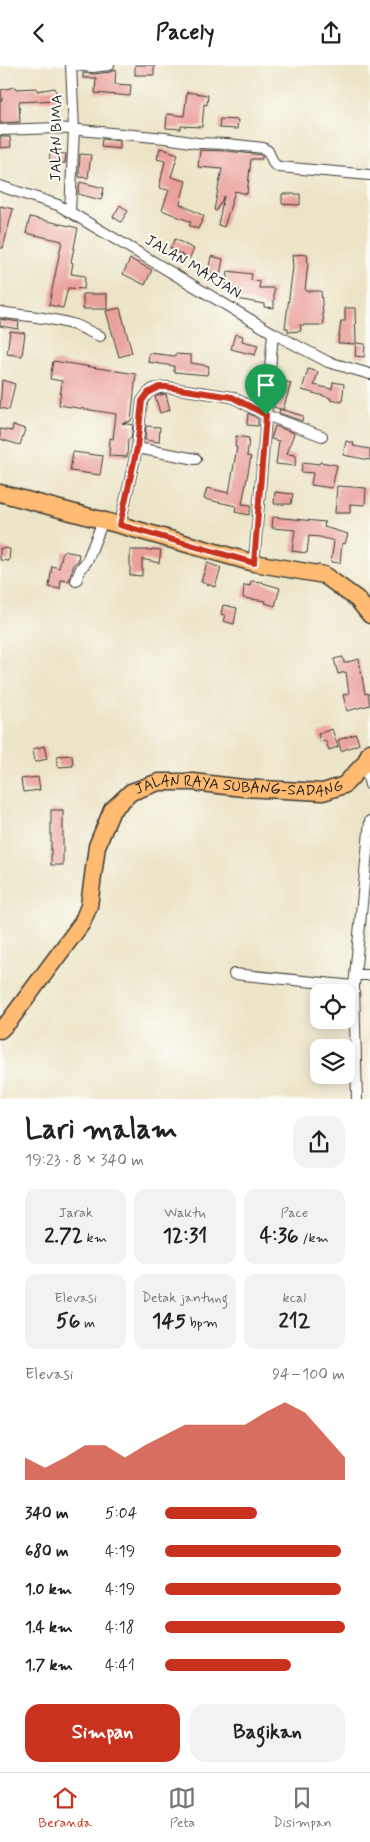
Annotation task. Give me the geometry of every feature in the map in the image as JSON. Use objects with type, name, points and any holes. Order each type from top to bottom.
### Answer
[{"type":"main road","points":[[0,493],[254,563],[324,575],[357,599],[370,615]]},
{"type":"main road","name":"JALAN RAYA SUBANG-SADANG","points":[[0,1029],[10,1019],[82,923],[88,906],[97,846],[112,811],[131,791],[159,782],[192,782],[243,789],[324,792],[344,785],[367,757]]},
{"type":"street","points":[[73,65],[92,67],[109,65]]},
{"type":"street","name":"JALAN BIMA","points":[[70,211],[74,130],[73,65]]},
{"type":"street","points":[[0,130],[58,128],[263,148],[268,151],[274,165],[279,167],[370,175]]},
{"type":"street","name":"JALAN MARJAN","points":[[0,187],[58,205],[70,211],[273,333],[328,361],[370,373]]},
{"type":"street","points":[[0,312],[65,322],[77,325],[100,336]]},
{"type":"street","points":[[254,563],[273,333]]},
{"type":"street","points":[[120,525],[137,448],[142,401],[148,393],[159,387],[232,397],[266,415],[322,436]]},
{"type":"street","points":[[137,448],[196,459]]},
{"type":"street","points":[[76,581],[81,568],[87,561],[103,521]]},
{"type":"street","points":[[367,757],[370,785]]},
{"type":"street","points":[[357,1099],[355,981],[368,880],[370,821]]},
{"type":"street","points":[[234,974],[355,981],[370,975]]},
{"type":"building","points":[[135,65],[154,65],[154,75],[135,75]]},
{"type":"building","points":[[116,69],[115,84],[131,85],[130,96],[95,93],[96,78],[83,78],[83,73],[94,74],[110,72]]},
{"type":"building","points":[[15,87],[16,89],[37,88],[37,91],[55,88],[57,100],[19,102],[20,122],[0,123],[1,90]]},
{"type":"building","points":[[187,92],[208,95],[207,105],[204,104],[202,127],[181,126],[181,129],[166,128],[167,114],[184,116]]},
{"type":"building","points":[[220,119],[238,120],[237,129],[219,128]]},
{"type":"building","points":[[0,137],[10,137],[11,147],[0,148]]},
{"type":"building","points":[[102,139],[120,141],[120,149],[101,147]]},
{"type":"building","points":[[160,148],[178,154],[171,177],[186,181],[180,204],[204,216],[198,229],[189,225],[191,222],[162,210],[169,190],[159,188],[165,161],[157,159]]},
{"type":"building","points":[[200,150],[262,155],[262,159],[251,159],[247,194],[235,191],[224,227],[218,225],[224,196],[216,211],[214,210],[222,169],[198,167]]},
{"type":"building","points":[[50,153],[66,154],[65,163],[49,163]]},
{"type":"building","points":[[80,154],[91,155],[88,178],[79,177]]},
{"type":"building","points":[[80,182],[104,188],[101,200],[78,194]]},
{"type":"building","points":[[282,194],[300,194],[300,205],[282,204]]},
{"type":"building","points":[[120,205],[128,211],[121,222],[113,217]]},
{"type":"building","points":[[0,206],[13,209],[3,248],[0,248]]},
{"type":"building","points":[[30,217],[78,228],[71,262],[73,263],[71,274],[85,276],[84,289],[68,288],[63,308],[49,305],[62,241],[26,233]]},
{"type":"building","points":[[175,239],[194,249],[189,259],[170,248]]},
{"type":"building","points":[[307,254],[308,264],[305,291],[321,291],[324,325],[300,325],[301,331],[288,332],[288,328],[285,328],[293,267],[292,255]]},
{"type":"building","points":[[211,256],[223,259],[220,275],[208,272]]},
{"type":"building","points":[[130,259],[152,270],[145,285],[123,274]]},
{"type":"building","points":[[228,271],[252,274],[251,280],[260,282],[259,288],[274,288],[274,308],[264,307],[264,304],[237,299],[239,289],[226,288]]},
{"type":"building","points":[[83,294],[107,294],[107,309],[83,309]]},
{"type":"building","points":[[120,308],[132,353],[119,357],[106,311]]},
{"type":"building","points":[[345,308],[355,308],[356,343],[365,344],[364,357],[355,356],[356,344],[338,343],[341,321],[345,321]]},
{"type":"building","points":[[0,319],[19,322],[18,329],[0,326]]},
{"type":"building","points":[[10,331],[25,333],[22,356],[7,354]]},
{"type":"building","points":[[235,334],[243,336],[242,341],[258,345],[255,355],[231,349]]},
{"type":"building","points":[[149,353],[175,356],[175,354],[191,355],[191,363],[209,366],[207,375],[174,372],[174,366],[148,362]]},
{"type":"building","points":[[53,361],[136,374],[131,421],[122,423],[133,425],[131,439],[128,439],[127,457],[109,456],[110,438],[113,439],[116,414],[59,405],[62,381],[50,379]]},
{"type":"building","points":[[308,369],[318,372],[314,385],[332,389],[333,382],[344,384],[342,402],[330,400],[331,398],[302,390]]},
{"type":"building","points":[[2,380],[15,384],[9,410],[0,408]]},
{"type":"building","points":[[280,380],[291,383],[283,410],[274,407]]},
{"type":"building","points":[[166,394],[170,410],[160,413],[155,396]]},
{"type":"building","points":[[280,409],[303,416],[302,421],[279,413]]},
{"type":"building","points":[[248,413],[258,419],[258,426],[247,425]]},
{"type":"building","points":[[13,425],[25,429],[20,445],[0,439],[0,429],[12,431]]},
{"type":"building","points":[[146,426],[160,427],[159,442],[145,440]]},
{"type":"building","points":[[275,426],[294,433],[287,454],[296,455],[295,466],[276,464],[279,441],[271,439]]},
{"type":"building","points":[[236,436],[249,438],[247,456],[251,457],[242,504],[251,505],[249,515],[235,512],[236,506],[204,499],[207,488],[229,493],[237,447],[235,447]]},
{"type":"building","points":[[346,441],[354,443],[353,446],[370,449],[370,460],[343,455]]},
{"type":"building","points":[[73,452],[103,456],[100,475],[70,471]]},
{"type":"building","points":[[303,462],[337,465],[332,488],[311,485],[313,473],[301,472]]},
{"type":"building","points":[[337,486],[366,488],[365,505],[350,504],[350,513],[335,513]]},
{"type":"building","points":[[275,492],[293,494],[291,504],[274,504]]},
{"type":"building","points":[[273,517],[325,522],[324,527],[348,534],[345,544],[342,543],[340,563],[331,562],[334,541],[320,537],[309,536],[307,553],[292,551],[295,530],[272,528]]},
{"type":"building","points":[[0,548],[10,549],[9,561],[0,560]]},
{"type":"building","points":[[130,550],[161,550],[159,563],[142,559],[142,576],[130,575]]},
{"type":"building","points":[[63,551],[79,554],[78,561],[74,564],[69,581],[61,580],[60,589],[49,587],[52,566],[59,568]]},
{"type":"building","points":[[207,563],[221,568],[215,587],[201,582]]},
{"type":"building","points":[[251,581],[263,582],[280,588],[275,606],[265,603],[266,601],[243,598],[244,585],[250,586]]},
{"type":"building","points":[[223,605],[237,608],[234,624],[223,621],[225,615],[221,614]]},
{"type":"building","points":[[343,657],[344,663],[359,659],[365,694],[368,693],[370,705],[347,711],[343,695],[349,694],[346,672],[338,674],[334,659]]},
{"type":"building","points":[[332,729],[338,747],[329,750],[325,740],[320,742],[318,734]]},
{"type":"building","points":[[356,734],[359,744],[341,751],[338,740]]},
{"type":"building","points":[[44,746],[47,759],[35,762],[33,749]]},
{"type":"building","points":[[72,755],[73,766],[58,767],[57,756]]},
{"type":"building","points":[[38,777],[40,790],[23,792],[21,779]]},
{"type":"building","points":[[51,810],[63,810],[63,865],[51,865]]},
{"type":"route","points":[[166,387],[232,397],[266,415],[254,563],[120,525],[137,448],[142,401],[153,389],[166,387]]}]
